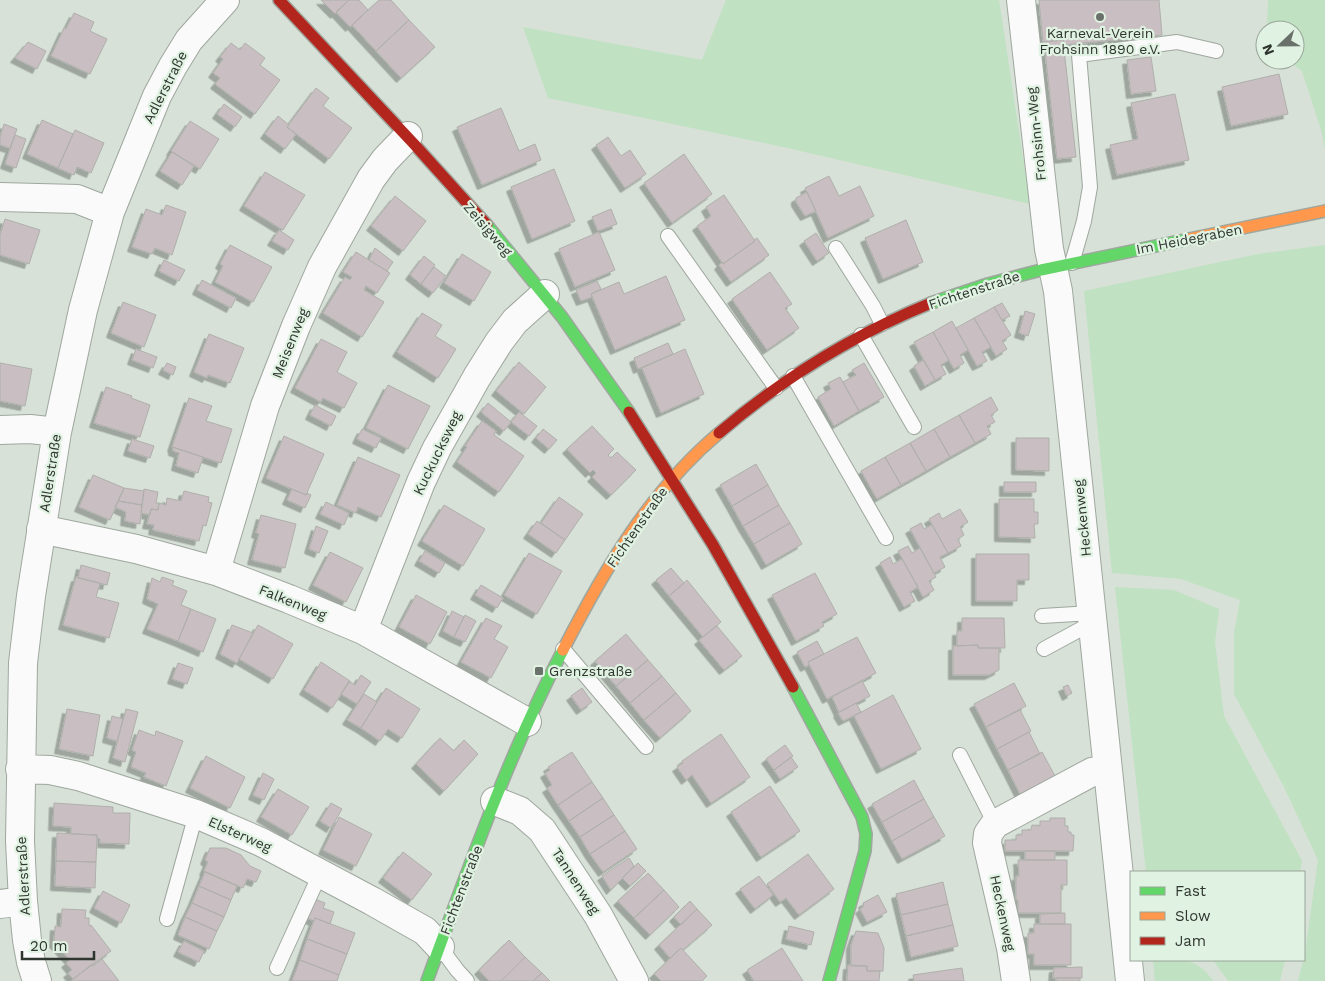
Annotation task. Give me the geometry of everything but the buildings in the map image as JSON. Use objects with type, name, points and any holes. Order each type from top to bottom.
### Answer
[{"type":"street","name":"Adlerstraße","points":[[37,981],[12,903],[20,841],[20,769],[12,663],[41,529],[57,432],[83,310],[110,212],[157,96],[173,66],[189,40],[225,0]]},
{"type":"street","name":"Zeisigweg","points":[[279,0],[408,136],[545,294],[627,408],[672,478]]},
{"type":"street","name":"Frohsinn-Weg","points":[[1021,0],[1048,239],[1062,265]]},
{"type":"street","name":"Meisenweg","points":[[216,571],[265,406],[296,326],[322,267],[371,179],[385,160],[408,136]]},
{"type":"street","points":[[0,197],[76,199],[110,212]]},
{"type":"street","name":"Im Heidegraben","points":[[1062,265],[1325,211]]},
{"type":"street","name":"Fichtenstraße","points":[[427,981],[527,722],[563,648],[596,588],[627,538],[655,498],[672,478],[724,428],[776,388],[861,335],[934,302],[997,281],[1062,265]]},
{"type":"street","name":"Heckenweg","points":[[1062,265],[1058,291],[1130,981]]},
{"type":"street","name":"Kuckucksweg","points":[[363,630],[421,482],[437,448],[499,342],[514,322],[545,294]]},
{"type":"street","points":[[0,430],[30,429],[57,432]]},
{"type":"street","points":[[672,478],[691,506],[783,667],[862,817],[866,834],[865,851],[828,981]]},
{"type":"street","name":"Falkenweg","points":[[41,529],[136,549],[216,571],[288,599],[363,630],[527,722]]},
{"type":"street","name":"Elsterweg","points":[[20,769],[50,770],[78,776],[196,814],[261,842],[425,931],[440,947]]},
{"type":"street","points":[[995,824],[1092,772],[1108,770]]},
{"type":"street","name":"Tannenweg","points":[[495,801],[520,811],[542,830],[598,915],[634,981]]},
{"type":"street","name":"Heckenweg","points":[[995,824],[988,834],[987,843],[1011,948],[1016,981]]},
{"type":"lane","points":[[1062,265],[1084,221],[1090,187],[1079,54],[1177,42],[1216,52]]},
{"type":"lane","points":[[668,236],[776,388]]},
{"type":"lane","points":[[836,248],[873,306],[882,324]]},
{"type":"lane","points":[[861,335],[914,428]]},
{"type":"lane","points":[[793,376],[886,538]]},
{"type":"lane","points":[[1042,616],[1092,618]]},
{"type":"lane","points":[[1044,649],[1092,618]]},
{"type":"lane","points":[[563,648],[646,747]]},
{"type":"lane","points":[[960,755],[995,824]]},
{"type":"lane","points":[[167,919],[196,814]]},
{"type":"lane","points":[[277,968],[320,874]]},
{"type":"lane","points":[[440,947],[456,970],[467,981]]},
{"type":"green space","points":[[726,0],[999,0],[1030,204],[783,147],[548,98],[523,27],[702,60]]},
{"type":"green space","points":[[1268,0],[1325,0],[1325,150],[1322,133],[1301,70],[1305,70],[1305,20],[1267,20]]},
{"type":"green space","points":[[1325,245],[1325,981],[1298,981],[1303,961],[1305,961],[1318,860],[1284,787],[1234,694],[1234,633],[1240,600],[1181,579],[1112,573],[1084,291],[1258,254]]},
{"type":"green space","points":[[1115,587],[1174,590],[1219,609],[1215,642],[1224,716],[1302,861],[1300,871],[1146,871]]},
{"type":"green space","points":[[1153,961],[1187,961],[1194,963],[1201,967],[1213,981],[1155,981]]},
{"type":"green space","points":[[1214,961],[1285,961],[1280,981],[1228,981]]},
{"type":"traffic: fast","points":[[487,225],[562,317],[629,412]]},
{"type":"traffic: fast","points":[[931,303],[988,284],[1041,270],[1189,239]]},
{"type":"traffic: fast","points":[[427,981],[507,772],[524,731],[563,650]]},
{"type":"traffic: fast","points":[[793,687],[862,817],[866,834],[865,851],[829,981]]},
{"type":"traffic: slow","points":[[1189,239],[1325,211]]},
{"type":"traffic: slow","points":[[563,650],[595,590],[630,533],[671,480],[719,433]]},
{"type":"traffic: jam","points":[[279,0],[487,225]]},
{"type":"traffic: jam","points":[[719,433],[768,394],[820,359],[874,329],[931,303]]},
{"type":"traffic: jam","points":[[629,412],[713,545],[793,687]]},
{"type":"place","name":"Karneval-Verein Frohsinn 1890 e.V.","points":[[1100,17]]},
{"type":"place","name":"Grenzstraße","points":[[539,671]]}]
